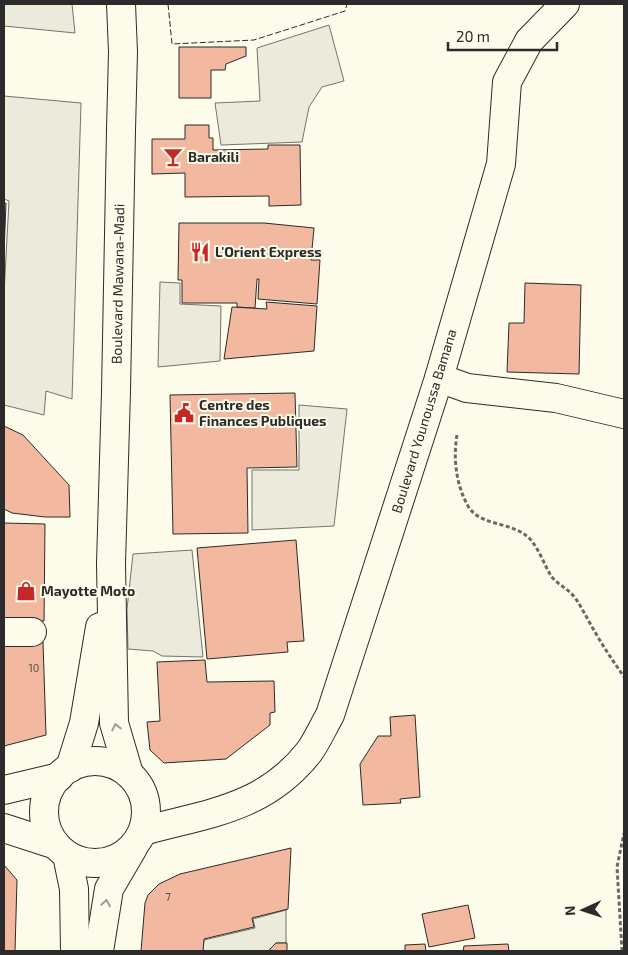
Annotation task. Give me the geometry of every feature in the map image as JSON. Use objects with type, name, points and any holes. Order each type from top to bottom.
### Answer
[{"type":"main road","name":"Boulevard Mawana-Madi","points":[[121,4],[123,52],[122,130],[111,564],[114,723],[129,774]]},
{"type":"main road","name":"Boulevard Younoussa Bamana","points":[[140,836],[231,808],[255,798],[284,779],[309,751],[330,715],[440,378],[501,164],[507,82],[529,41],[565,4]]},
{"type":"main road","points":[[440,378],[467,388],[556,398],[624,414]]},
{"type":"main road","name":"Boulevard Mawana-Madi","points":[[64,772],[84,723],[111,564]]},
{"type":"main road","points":[[4,632],[32,632]]},
{"type":"main road","points":[[4,790],[64,772],[83,762],[100,761],[115,765],[129,774],[139,786],[146,816],[140,836],[109,889],[99,951]]},
{"type":"main road","points":[[64,772],[50,788],[46,802],[45,823],[61,850],[74,889],[75,951]]},
{"type":"main road","name":"Boulevard Younoussa Bamana","points":[[144,801],[231,808]]},
{"type":"main road","points":[[4,828],[61,850],[86,863],[106,862],[117,858],[128,851],[140,836]]},
{"type":"path","points":[[467,388],[455,448],[461,491],[468,506],[479,518],[511,527],[531,540],[552,577],[576,599],[601,644],[624,677]]},
{"type":"path","points":[[622,951],[617,867],[624,833]]},
{"type":"shaded area","points":[[4,4],[72,4],[75,33],[4,26]]},
{"type":"shaded area","points":[[329,25],[344,81],[322,87],[309,107],[302,142],[221,145],[215,103],[260,101],[257,48]]},
{"type":"shaded area","points":[[4,96],[81,103],[72,399],[46,391],[44,415],[4,405],[4,294],[9,201],[4,199]]},
{"type":"shaded area","points":[[160,282],[180,283],[180,304],[221,306],[220,361],[158,367]]},
{"type":"shaded area","points":[[299,405],[347,409],[334,526],[252,530],[252,470],[299,470]]},
{"type":"shaded area","points":[[192,550],[203,657],[162,656],[153,651],[128,649],[127,609],[133,554]]},
{"type":"shaded area","points":[[286,910],[286,943],[276,943],[270,951],[203,951],[204,940],[255,928],[253,919]]},
{"type":"building","points":[[179,47],[246,47],[246,56],[226,64],[225,70],[211,70],[211,98],[179,98]]},
{"type":"building","points":[[185,125],[209,125],[209,138],[213,138],[213,150],[268,149],[268,145],[300,145],[301,205],[269,206],[269,196],[185,197],[185,173],[152,174],[152,139],[185,139]]},
{"type":"building","points":[[4,203],[6,203],[4,253]]},
{"type":"building","points":[[179,223],[264,223],[314,228],[311,260],[320,260],[317,304],[258,299],[259,279],[257,279],[255,308],[237,307],[237,303],[182,303],[182,280],[178,280]]},
{"type":"building","points":[[525,283],[581,285],[579,374],[507,372],[509,323],[524,323]]},
{"type":"building","points":[[266,302],[317,306],[314,351],[224,359],[232,307],[267,309]]},
{"type":"building","points":[[295,393],[297,467],[247,468],[248,533],[173,534],[170,395]]},
{"type":"building","points":[[4,426],[23,435],[69,485],[70,517],[45,517],[12,513],[4,509]]},
{"type":"building","points":[[4,523],[45,524],[44,621],[4,620]]},
{"type":"building","points":[[296,540],[304,641],[287,642],[288,652],[207,659],[197,548]]},
{"type":"building","points":[[43,642],[46,735],[4,746],[4,644]]},
{"type":"building","points":[[205,660],[207,682],[274,681],[275,712],[270,713],[270,725],[226,759],[164,763],[150,750],[147,722],[160,721],[157,662]]},
{"type":"building","points":[[415,715],[420,797],[400,799],[401,803],[363,805],[360,764],[378,736],[391,736],[390,717]]},
{"type":"building","points":[[291,848],[288,909],[252,918],[254,927],[204,939],[203,951],[141,951],[145,903],[148,895],[159,884],[180,874]]},
{"type":"building","points":[[4,865],[17,880],[15,951],[4,951]]},
{"type":"building","points":[[468,905],[475,938],[429,947],[422,914]]},
{"type":"building","points":[[276,943],[287,943],[287,951],[270,951]]},
{"type":"building","points":[[425,944],[426,951],[405,951],[405,945]]},
{"type":"building","points":[[508,944],[509,951],[463,951],[464,946]]},
{"type":"fence","points":[[168,4],[172,44],[254,40],[345,11],[347,4]]},
{"type":"place","name":"Barakili","points":[[173,157]]},
{"type":"place","name":"L'Orient Express","points":[[200,252]]},
{"type":"place","name":"Centre des Finances Publiques","points":[[184,413]]},
{"type":"place","name":"Mayotte Moto","points":[[26,591]]}]
